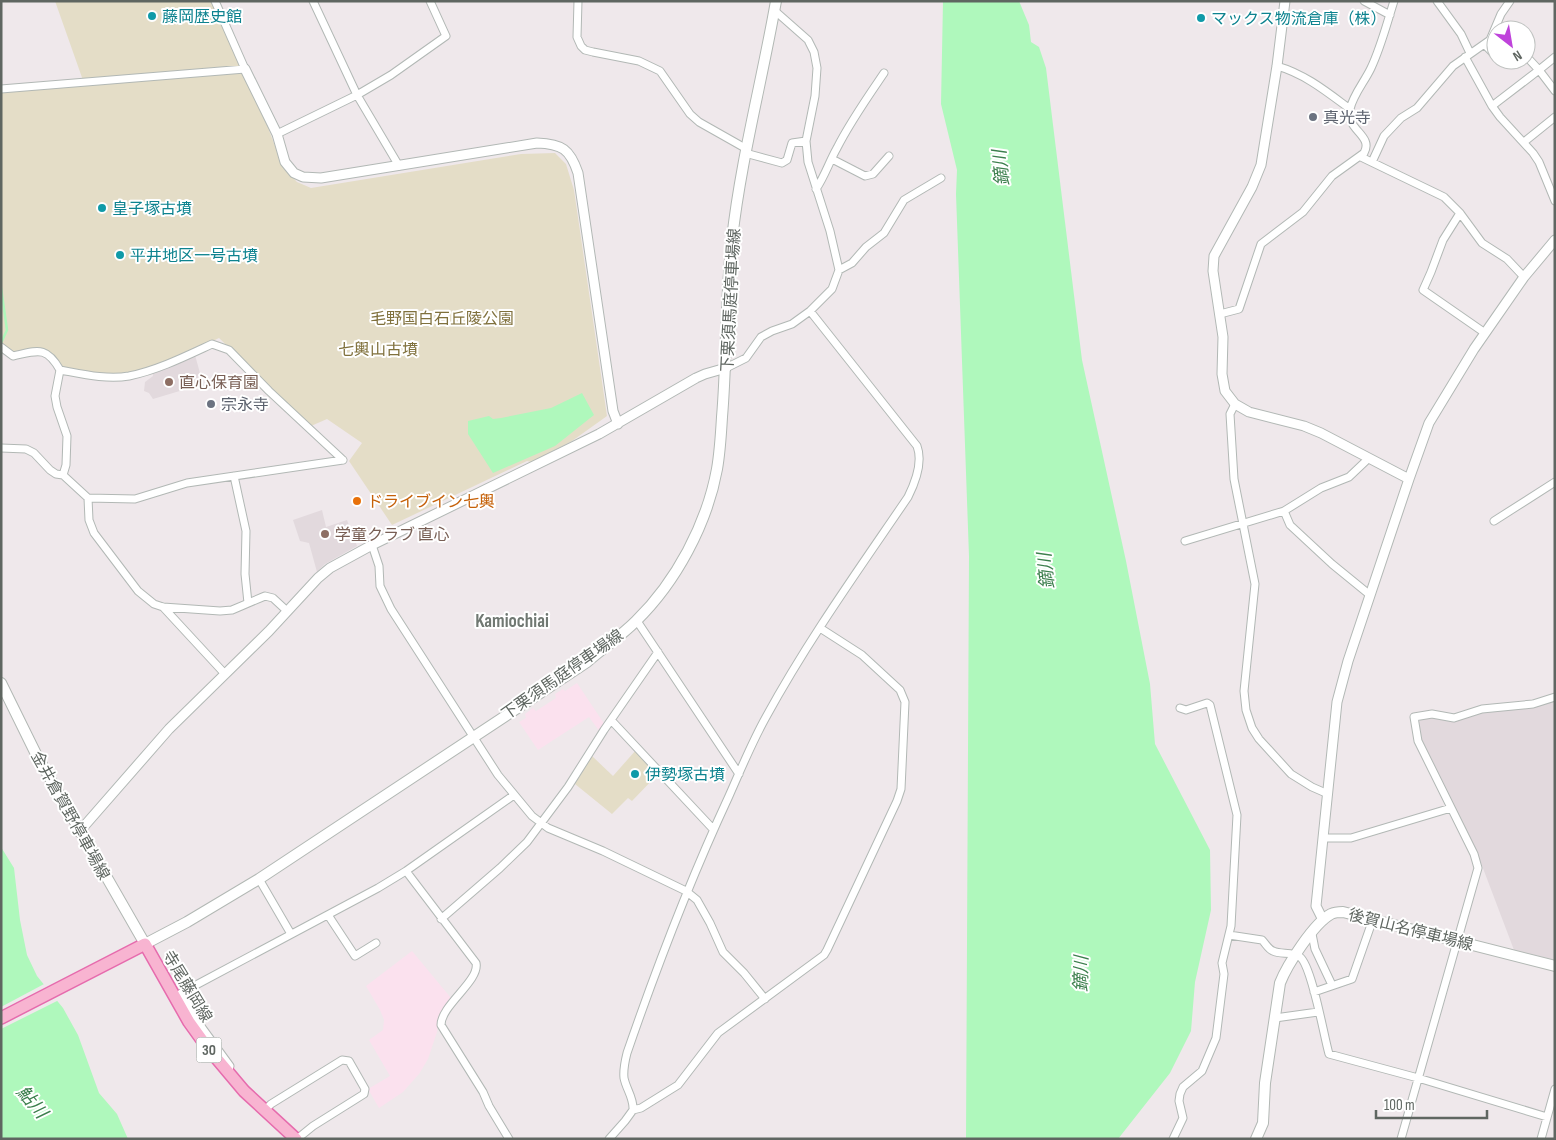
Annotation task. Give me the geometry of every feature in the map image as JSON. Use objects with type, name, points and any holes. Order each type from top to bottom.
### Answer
[{"type":"main road","name":"下栗須馬庭停車場線","points":[[144,944],[187,922],[259,879],[586,662],[637,620],[676,572],[693,539],[706,507],[717,470],[726,368],[731,248],[745,151],[775,6]]},
{"type":"main road","name":"金井倉賀野停車場線","points":[[1,683],[36,754],[144,944]]},
{"type":"main road","name":"後賀山名停車場線","points":[[1256,1139],[1263,1123],[1265,1083],[1280,983],[1285,970],[1295,954],[1323,920],[1337,912],[1457,940],[1555,966]]},
{"type":"main road","name":"寺尾藤岡線","points":[[1,1018],[144,944],[189,1022],[228,1073],[297,1139]]},
{"type":"street","points":[[215,1],[245,70],[277,134],[285,162],[294,173],[303,177],[321,178],[537,143],[553,144],[566,150],[573,160],[578,173],[613,410],[618,424]]},
{"type":"street","points":[[313,1],[357,95],[399,166]]},
{"type":"street","points":[[277,134],[357,95],[391,75],[446,36],[430,1]]},
{"type":"street","points":[[578,1],[577,38],[581,46],[593,52],[639,61],[660,71],[690,114],[699,122],[745,151],[782,163],[787,160],[792,143],[806,141]]},
{"type":"street","points":[[1285,1],[1261,165],[1248,195],[1214,256],[1214,271],[1223,338],[1222,374],[1226,391],[1235,404],[1250,412],[1312,430],[1408,479]]},
{"type":"street","points":[[1364,1],[1390,15]]},
{"type":"street","points":[[1220,314],[1239,309],[1260,244],[1303,212],[1332,176],[1361,157],[1367,148],[1367,143],[1352,124],[1349,117],[1350,109],[1372,67],[1394,1]]},
{"type":"street","points":[[1437,1],[1461,34],[1467,55],[1492,106],[1500,118],[1533,153],[1543,169],[1555,201]]},
{"type":"street","points":[[1372,162],[1384,136],[1401,118],[1417,108],[1453,66],[1490,40],[1501,14],[1510,1]]},
{"type":"street","points":[[79,832],[170,729],[330,568],[372,545],[618,424],[696,378],[726,368],[746,358],[761,337],[792,324],[810,311],[832,289],[839,270],[830,231],[808,162],[806,141],[815,96],[817,68],[814,52],[808,40],[775,6]]},
{"type":"street","points":[[1492,106],[1554,59]]},
{"type":"street","points":[[1277,66],[1291,70],[1350,109]]},
{"type":"street","points":[[1536,67],[1555,91]]},
{"type":"street","points":[[1,89],[245,70]]},
{"type":"street","points":[[816,190],[826,175],[832,159],[858,110],[884,73]]},
{"type":"street","points":[[1524,142],[1555,117]]},
{"type":"street","points":[[832,159],[865,176],[873,174],[889,156]]},
{"type":"street","points":[[1361,157],[1444,197],[1460,212],[1482,243],[1507,259],[1524,276]]},
{"type":"street","points":[[839,270],[852,263],[866,247],[884,233],[904,200],[940,178]]},
{"type":"street","points":[[1460,212],[1443,240],[1422,290],[1485,333]]},
{"type":"street","points":[[1323,920],[1316,906],[1337,702],[1408,479],[1429,423],[1485,333],[1524,276],[1555,240]]},
{"type":"street","points":[[609,1139],[633,1110],[631,1096],[624,1080],[627,1053],[686,891],[713,829],[766,718],[820,628],[908,497],[916,482],[919,455],[917,446],[810,311]]},
{"type":"street","points":[[1,448],[26,449],[34,453],[50,470],[56,474],[63,475],[88,498],[135,499],[187,482],[343,460],[269,391],[229,350],[212,344],[153,369],[128,376],[102,377],[60,370]]},
{"type":"street","points":[[1,347],[13,356],[32,351],[42,351],[49,354],[60,370],[55,396],[56,407],[67,436],[66,465],[63,475]]},
{"type":"street","points":[[1235,404],[1230,414],[1230,449],[1242,524],[1255,584],[1244,691],[1246,710],[1252,728],[1259,739],[1292,774],[1312,787],[1328,794]]},
{"type":"street","points":[[1185,540],[1284,510],[1321,488],[1349,477],[1369,458]]},
{"type":"street","points":[[234,476],[246,531],[245,574],[248,603]]},
{"type":"street","points":[[1494,521],[1555,482]]},
{"type":"street","points":[[88,498],[89,520],[94,533],[138,592],[146,599],[163,607],[220,611],[232,610],[265,596],[273,598],[287,611]]},
{"type":"street","points":[[1284,510],[1290,525],[1332,564],[1370,595]]},
{"type":"street","points":[[372,545],[378,566],[380,586],[391,609],[472,737],[514,795],[540,823],[554,831],[626,862],[686,891],[697,900],[723,952],[765,998]]},
{"type":"street","points":[[163,607],[224,674]]},
{"type":"street","points":[[637,620],[739,774]]},
{"type":"street","points":[[633,1110],[641,1108],[678,1085],[718,1033],[819,959],[827,950],[895,806],[901,789],[905,702],[903,696],[900,690],[862,655],[820,628]]},
{"type":"street","points":[[441,919],[524,845],[568,787],[658,652]]},
{"type":"street","points":[[1401,1139],[1478,868],[1474,854],[1418,740],[1414,717],[1432,714],[1454,718],[1482,709],[1533,704],[1555,697]]},
{"type":"street","points":[[1173,1139],[1183,1118],[1179,1101],[1180,1094],[1183,1087],[1202,1071],[1216,1038],[1224,974],[1222,964],[1229,935],[1237,816],[1210,706],[1207,703],[1186,710],[1180,708]]},
{"type":"street","points":[[611,720],[713,829]]},
{"type":"street","points":[[228,1073],[230,1066],[203,1029],[181,993],[378,888],[406,871],[514,795]]},
{"type":"street","points":[[1323,838],[1351,838],[1451,808]]},
{"type":"street","points":[[406,871],[474,960],[477,967],[475,973],[444,1015],[441,1025],[510,1139]]},
{"type":"street","points":[[259,879],[291,934]]},
{"type":"street","points":[[328,915],[355,956],[376,943]]},
{"type":"street","points":[[1314,992],[1352,979],[1373,920]]},
{"type":"street","points":[[1312,934],[1315,949],[1332,985]]},
{"type":"street","points":[[1229,935],[1262,940],[1270,950],[1295,954],[1301,958],[1309,972],[1329,1054],[1418,1078],[1547,1117]]},
{"type":"street","points":[[1274,1018],[1318,1012]]},
{"type":"street","points":[[265,1110],[271,1104],[342,1060],[349,1061],[365,1089],[364,1094],[313,1126],[297,1139]]},
{"type":"street","points":[[1540,1139],[1555,1089]]},
{"type":"shaded area","points":[[195,355],[203,384],[153,399],[149,393],[144,391],[145,382],[153,376],[152,371]]},
{"type":"shaded area","name":"学童クラブ 直心","points":[[322,510],[326,527],[347,520],[357,546],[325,564],[317,572],[309,543],[300,541],[293,520]]},
{"type":"shaded area","points":[[577,683],[605,725],[600,732],[589,717],[538,750],[519,722],[526,718],[525,714],[533,708],[536,711],[556,698],[555,694],[563,689],[565,691]]},
{"type":"shaded area","points":[[1555,701],[1555,960],[1514,950],[1481,863],[1422,741],[1419,722],[1421,719],[1536,707]]},
{"type":"shaded area","points":[[412,951],[451,998],[439,1015],[437,1032],[428,1059],[419,1074],[403,1092],[379,1108],[368,1089],[390,1076],[369,1040],[383,1030],[384,1020],[366,986]]},
{"type":"green space","name":"毛野国白石丘陵公園","points":[[55,1],[211,1],[267,125],[283,167],[297,182],[311,188],[521,154],[555,153],[566,164],[574,190],[607,416],[572,441],[531,462],[527,461],[392,525],[349,461],[362,443],[327,419],[311,426],[219,338],[188,353],[127,375],[102,375],[63,368],[59,361],[49,352],[11,354],[1,344],[1,92],[85,86]]},
{"type":"green space","points":[[636,750],[658,774],[632,801],[628,798],[612,814],[575,784],[592,756],[613,776]]},
{"type":"water","name":"鏑川","points":[[943,1],[1019,1],[1029,25],[1031,42],[1039,47],[1046,68],[1082,360],[1126,561],[1150,684],[1155,744],[1210,850],[1211,910],[1195,982],[1191,1031],[1170,1073],[1118,1139],[966,1139],[969,556],[956,194],[957,170],[941,104]]},
{"type":"water","points":[[582,393],[594,415],[555,446],[493,473],[468,434],[468,421],[489,416],[493,419],[501,418],[551,408]]},
{"type":"water","name":"鮎川","points":[[1,847],[14,868],[20,920],[27,955],[37,976],[63,1008],[78,1035],[99,1093],[117,1114],[128,1139],[1,1139]]},
{"type":"pier","points":[[46,983],[59,1000],[1,1029],[1,1007]]},
{"type":"waterway","points":[[1,288],[7,330],[1,343]]},
{"type":"place","name":"藤岡歴史館","points":[[152,16]]},
{"type":"place","name":"マックス物流倉庫（株）","points":[[1201,18]]},
{"type":"place","name":"真光寺","points":[[1313,117]]},
{"type":"place","name":"皇子塚古墳","points":[[102,208]]},
{"type":"place","name":"平井地区一号古墳","points":[[120,255]]},
{"type":"place","name":"直心保育園","points":[[169,382]]},
{"type":"place","name":"宗永寺","points":[[211,404]]},
{"type":"place","name":"ドライブイン七輿","points":[[357,501]]},
{"type":"place","name":"学童クラブ 直心","points":[[325,534]]},
{"type":"place","name":"伊勢塚古墳","points":[[635,774]]},
{"type":"district","name":"Kamiochiai","points":[[512,620]]},
{"type":"park label","name":"七輿山古墳","points":[[378,349]]}]
